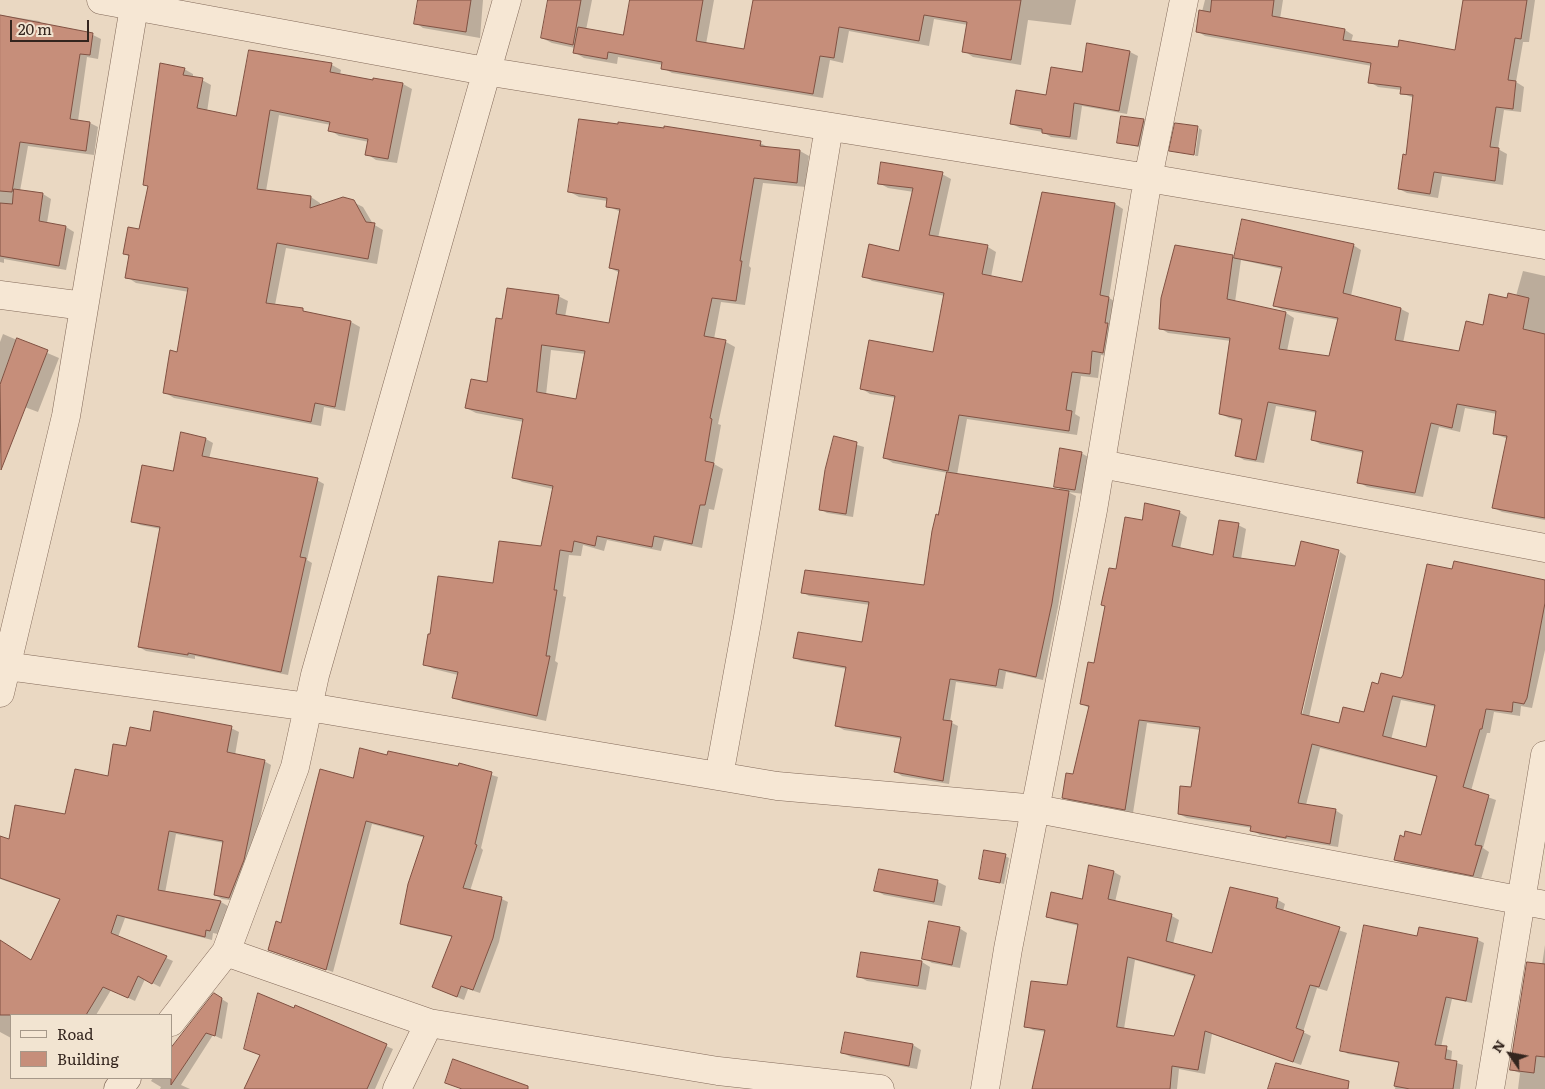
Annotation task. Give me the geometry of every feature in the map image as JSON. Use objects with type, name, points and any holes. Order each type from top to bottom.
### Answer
[{"type":"street","points":[[101,0],[485,71],[1148,178],[1545,245]]},
{"type":"street","points":[[172,1021],[226,952],[294,767],[315,674],[485,71],[507,0]]},
{"type":"street","points":[[985,1089],[1008,949],[1037,809],[1101,464],[1148,178],[1184,0]]},
{"type":"street","points":[[0,693],[66,416],[134,7]]},
{"type":"street","points":[[719,776],[748,617],[829,127]]},
{"type":"street","points":[[0,295],[84,306]]},
{"type":"street","points":[[1101,464],[1545,548]]},
{"type":"street","points":[[6,666],[308,707],[777,786],[1037,809],[1532,904]]},
{"type":"street","points":[[1490,1089],[1532,904],[1545,755]]},
{"type":"street","points":[[226,952],[430,1023],[715,1080],[880,1089]]},
{"type":"street","points":[[397,1089],[430,1023]]},
{"type":"street","points":[[118,1089],[126,1079]]},
{"type":"building","points":[[418,0],[471,0],[466,32],[414,24]]},
{"type":"building","points":[[548,0],[581,0],[573,45],[541,38]]},
{"type":"building","points":[[630,0],[703,0],[696,41],[744,49],[753,0],[1021,0],[1011,60],[962,52],[967,22],[924,15],[919,41],[839,27],[834,58],[820,56],[813,94],[661,69],[662,62],[608,52],[607,59],[573,53],[578,27],[623,35]]},
{"type":"building","points":[[1212,0],[1274,0],[1272,16],[1345,29],[1343,40],[1398,47],[1399,40],[1455,50],[1463,0],[1527,0],[1521,39],[1515,38],[1508,80],[1516,81],[1513,109],[1496,107],[1490,147],[1499,148],[1495,181],[1434,172],[1430,194],[1398,189],[1403,154],[1406,155],[1413,95],[1400,94],[1401,87],[1368,83],[1371,63],[1196,32],[1199,10],[1210,12]]},
{"type":"building","points":[[0,15],[93,33],[90,55],[80,54],[70,119],[90,122],[86,151],[20,142],[12,192],[0,191]]},
{"type":"building","points":[[1087,43],[1130,51],[1119,111],[1074,103],[1070,137],[1042,133],[1042,129],[1010,124],[1016,90],[1046,95],[1051,67],[1082,72]]},
{"type":"building","points":[[249,50],[332,63],[330,72],[373,80],[373,78],[403,83],[388,159],[365,155],[368,139],[328,131],[330,122],[270,110],[257,189],[311,196],[310,208],[343,197],[354,200],[366,222],[375,223],[368,259],[277,243],[266,303],[303,308],[303,311],[351,321],[335,407],[315,403],[311,422],[163,393],[170,350],[177,352],[188,288],[125,278],[129,255],[123,254],[128,227],[139,229],[148,186],[143,185],[160,63],[185,68],[183,75],[203,78],[197,108],[236,116]]},
{"type":"building","points":[[1121,116],[1144,119],[1138,146],[1117,143]]},
{"type":"building","points":[[579,119],[664,128],[664,126],[761,141],[760,146],[800,150],[797,183],[754,178],[740,261],[742,261],[736,301],[712,298],[704,336],[726,340],[710,418],[712,419],[705,461],[714,463],[705,505],[700,505],[692,544],[654,536],[652,547],[597,536],[595,546],[574,541],[572,552],[560,550],[554,590],[557,590],[546,656],[550,656],[537,716],[452,698],[458,672],[423,665],[428,634],[430,634],[438,576],[493,583],[499,541],[541,546],[553,486],[512,478],[523,419],[465,408],[471,379],[487,382],[496,318],[502,319],[507,288],[559,295],[556,314],[609,323],[619,270],[609,268],[620,209],[606,207],[607,198],[568,192]],"holes":[[[542,345],[585,351],[576,399],[537,392]]]},
{"type":"building","points":[[1175,123],[1198,126],[1194,155],[1169,151]]},
{"type":"building","points":[[881,162],[943,172],[929,235],[988,245],[982,274],[1022,282],[1042,192],[1115,203],[1100,295],[1109,297],[1105,323],[1108,323],[1103,353],[1092,351],[1090,374],[1072,372],[1066,410],[1072,411],[1069,431],[959,415],[948,471],[883,458],[895,396],[860,389],[869,340],[933,352],[944,293],[862,277],[869,244],[899,251],[913,188],[878,184]]},
{"type":"building","points":[[14,189],[43,193],[39,221],[66,226],[59,266],[0,256],[0,203],[12,204]]},
{"type":"building","points":[[1242,219],[1354,244],[1343,293],[1401,308],[1395,340],[1459,351],[1466,321],[1483,325],[1489,294],[1507,298],[1508,293],[1529,298],[1523,329],[1545,334],[1545,518],[1492,508],[1507,436],[1493,434],[1496,411],[1457,404],[1452,428],[1431,423],[1415,493],[1357,483],[1363,451],[1311,440],[1316,411],[1268,402],[1256,460],[1235,456],[1242,419],[1219,414],[1230,338],[1159,329],[1161,298],[1175,245],[1233,255],[1227,299],[1286,312],[1279,349],[1329,356],[1338,318],[1273,306],[1282,267],[1234,258]]},
{"type":"building","points":[[17,338],[48,350],[1,470],[0,385]]},
{"type":"building","points":[[181,432],[206,438],[202,456],[318,478],[300,557],[306,558],[281,672],[188,653],[188,655],[138,647],[160,527],[131,522],[142,465],[173,471]]},
{"type":"building","points":[[834,436],[857,442],[846,514],[819,510],[825,470]]},
{"type":"building","points":[[1060,448],[1082,452],[1075,490],[1054,487]]},
{"type":"building","points":[[947,472],[1069,491],[1052,603],[1036,677],[999,669],[996,686],[950,679],[943,720],[952,721],[943,781],[894,772],[901,737],[835,726],[846,667],[793,658],[798,632],[862,642],[869,602],[801,593],[805,570],[924,585],[932,531],[936,514],[938,515]]},
{"type":"building","points":[[1145,503],[1180,511],[1172,546],[1213,555],[1219,520],[1239,523],[1233,557],[1295,566],[1301,541],[1339,550],[1301,714],[1339,723],[1343,707],[1364,712],[1372,682],[1378,684],[1381,673],[1401,678],[1403,675],[1427,564],[1452,569],[1454,561],[1545,580],[1545,603],[1527,698],[1524,704],[1513,702],[1512,712],[1486,709],[1482,729],[1480,729],[1463,787],[1489,795],[1475,845],[1482,846],[1473,876],[1394,860],[1400,835],[1404,837],[1405,831],[1421,835],[1437,776],[1312,744],[1298,803],[1336,809],[1330,844],[1250,831],[1251,826],[1178,814],[1180,786],[1191,787],[1200,727],[1139,720],[1125,810],[1062,798],[1066,773],[1073,774],[1089,706],[1080,704],[1088,662],[1094,663],[1105,606],[1101,605],[1109,568],[1116,569],[1125,517],[1142,520]],"holes":[[[1393,696],[1435,705],[1426,747],[1383,736]]]},
{"type":"building","points":[[154,711],[232,726],[227,752],[265,760],[244,860],[229,898],[214,895],[223,841],[169,831],[158,890],[221,901],[210,931],[206,930],[205,937],[117,915],[111,933],[167,956],[152,984],[138,976],[128,998],[103,987],[87,1014],[0,1015],[0,940],[31,960],[60,899],[0,878],[0,836],[9,839],[15,805],[65,814],[75,769],[108,776],[113,744],[126,746],[130,727],[150,731]]},
{"type":"building","points":[[360,748],[387,755],[388,751],[458,766],[459,763],[492,772],[475,844],[477,845],[463,888],[502,897],[493,938],[473,990],[461,986],[457,997],[432,987],[452,936],[400,924],[408,884],[424,836],[366,821],[326,970],[268,950],[276,921],[281,923],[320,769],[353,778]]},
{"type":"building","points":[[984,850],[1006,854],[1000,883],[979,879]]},
{"type":"building","points":[[1089,865],[1114,871],[1108,899],[1172,914],[1166,941],[1212,953],[1230,887],[1278,898],[1276,908],[1340,927],[1319,987],[1310,985],[1296,1028],[1304,1031],[1293,1062],[1205,1031],[1198,1070],[1172,1066],[1170,1089],[1032,1089],[1045,1030],[1024,1027],[1031,981],[1067,985],[1078,924],[1046,917],[1051,892],[1082,899]],"holes":[[[1128,957],[1195,975],[1174,1036],[1117,1027]]]},
{"type":"building","points":[[879,869],[938,880],[934,902],[874,891]]},
{"type":"building","points":[[929,921],[960,927],[952,965],[922,959]]},
{"type":"building","points":[[1364,925],[1417,936],[1419,927],[1478,938],[1466,1001],[1446,997],[1435,1045],[1447,1046],[1445,1059],[1457,1061],[1453,1089],[1410,1089],[1394,1086],[1399,1062],[1340,1051]]},
{"type":"building","points":[[861,952],[922,961],[918,986],[857,977]]},
{"type":"building","points":[[1527,962],[1545,964],[1545,1057],[1536,1056],[1534,1073],[1510,1070]]},
{"type":"building","points":[[214,993],[222,998],[215,1036],[206,1033],[171,1085],[172,1047]]},
{"type":"building","points":[[258,993],[294,1008],[295,1005],[387,1044],[367,1089],[244,1089],[260,1055],[244,1049]]},
{"type":"building","points":[[845,1032],[913,1044],[909,1066],[841,1053]]},
{"type":"building","points":[[453,1059],[528,1086],[528,1089],[462,1089],[445,1083]]},
{"type":"building","points":[[1276,1063],[1349,1081],[1348,1089],[1268,1089]]}]
